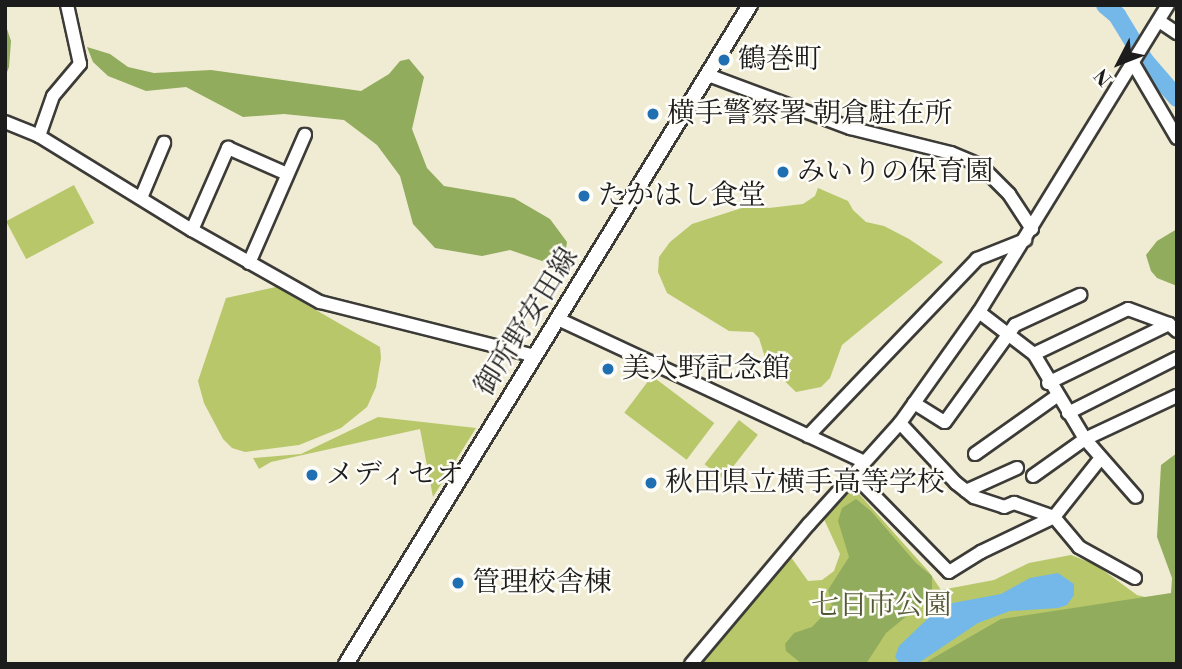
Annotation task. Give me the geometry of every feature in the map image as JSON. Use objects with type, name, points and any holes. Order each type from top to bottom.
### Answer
[{"type":"main road","name":"御所野安田線","points":[[346,664],[750,5]]},
{"type":"street","points":[[38,136],[53,96],[80,64],[67,5]]},
{"type":"street","points":[[691,664],[900,423],[979,312],[1168,5]]},
{"type":"street","points":[[1159,21],[1177,33]]},
{"type":"street","points":[[1133,64],[1177,138]]},
{"type":"street","points":[[708,75],[850,128],[951,153],[981,166],[1009,194],[1028,234]]},
{"type":"street","points":[[5,122],[38,136],[192,230],[320,302],[349,312],[535,356]]},
{"type":"street","points":[[249,263],[305,135]]},
{"type":"street","points":[[141,198],[164,143]]},
{"type":"street","points":[[192,230],[228,148],[288,174]]},
{"type":"street","points":[[808,436],[977,259],[1028,234]]},
{"type":"street","points":[[914,403],[945,422],[1015,325],[1080,295]]},
{"type":"street","points":[[1034,354],[1128,309],[1173,328]]},
{"type":"street","points":[[979,312],[1034,354],[1048,383],[1085,439],[1136,497]]},
{"type":"street","points":[[558,319],[864,462]]},
{"type":"street","points":[[1048,383],[1173,328]]},
{"type":"street","points":[[1068,413],[1177,358]]},
{"type":"street","points":[[975,454],[1057,396]]},
{"type":"street","points":[[1034,476],[1085,439],[1177,396]]},
{"type":"street","points":[[900,423],[966,491],[1004,507],[1014,503],[1054,517],[1079,547],[1135,578]]},
{"type":"street","points":[[853,474],[949,572],[981,552],[1054,517],[1100,459]]},
{"type":"street","points":[[966,491],[1017,468]]},
{"type":"green space","points":[[5,23],[11,41],[9,67],[5,77]]},
{"type":"green space","points":[[87,47],[110,54],[128,67],[154,73],[211,70],[361,91],[389,74],[400,61],[409,59],[424,77],[412,129],[427,168],[444,186],[514,198],[550,219],[567,242],[565,255],[545,262],[510,250],[482,256],[435,248],[413,224],[400,176],[377,145],[344,120],[284,114],[243,117],[186,87],[146,91],[108,76],[93,62]]},
{"type":"green space","points":[[74,185],[94,223],[26,259],[6,221]]},
{"type":"green space","points":[[818,188],[848,201],[866,222],[884,226],[943,262],[842,345],[830,378],[821,387],[796,392],[767,364],[759,338],[753,332],[729,331],[667,293],[658,272],[659,257],[670,242],[692,224],[748,206],[769,208],[803,204],[815,196]]},
{"type":"green space","points":[[1177,229],[1177,286],[1157,278],[1151,271],[1146,255],[1157,241]]},
{"type":"green space","points":[[276,287],[380,347],[376,387],[367,407],[341,428],[299,445],[245,452],[232,448],[223,439],[204,403],[198,381],[226,298]]},
{"type":"green space","points":[[652,376],[714,423],[687,460],[624,413]]},
{"type":"green space","points":[[378,417],[476,428],[433,497],[420,429],[271,462],[259,469],[253,458],[301,454]]},
{"type":"green space","points":[[739,420],[758,435],[723,479],[705,464]]},
{"type":"green space","points":[[1177,453],[1177,664],[923,664],[1001,619],[1171,593],[1172,578],[1157,537],[1161,465]]},
{"type":"green space","name":"七日市公園","points":[[852,486],[929,572],[941,590],[994,580],[1029,563],[1071,555],[1096,565],[1137,595],[1177,605],[1177,664],[693,664],[788,553],[808,581],[822,580],[834,571],[840,554],[823,517]]},
{"type":"green space","points":[[856,499],[871,511],[916,563],[932,576],[932,589],[925,601],[886,633],[866,664],[802,664],[786,651],[785,644],[794,633],[812,627],[832,606],[828,590],[849,557],[838,521],[842,508]]},
{"type":"water","points":[[1058,573],[1074,584],[1074,595],[1067,605],[1010,611],[978,623],[917,664],[900,664],[895,657],[899,646],[942,605],[1001,594],[1030,578]]},
{"type":"waterway","points":[[1105,5],[1117,15],[1145,61],[1177,98]]},
{"type":"place","name":"鶴巻町","points":[[724,60]]},
{"type":"place","name":"横手警察署 朝倉駐在所","points":[[653,114]]},
{"type":"place","name":"みいりの保育園","points":[[783,172]]},
{"type":"place","name":"たかはし食堂","points":[[584,196]]},
{"type":"place","name":"美入野記念館","points":[[608,369]]},
{"type":"place","name":"メディセオ","points":[[312,475]]},
{"type":"place","name":"秋田県立横手高等学校","points":[[651,483]]},
{"type":"place","name":"管理校舎棟","points":[[458,583]]}]
